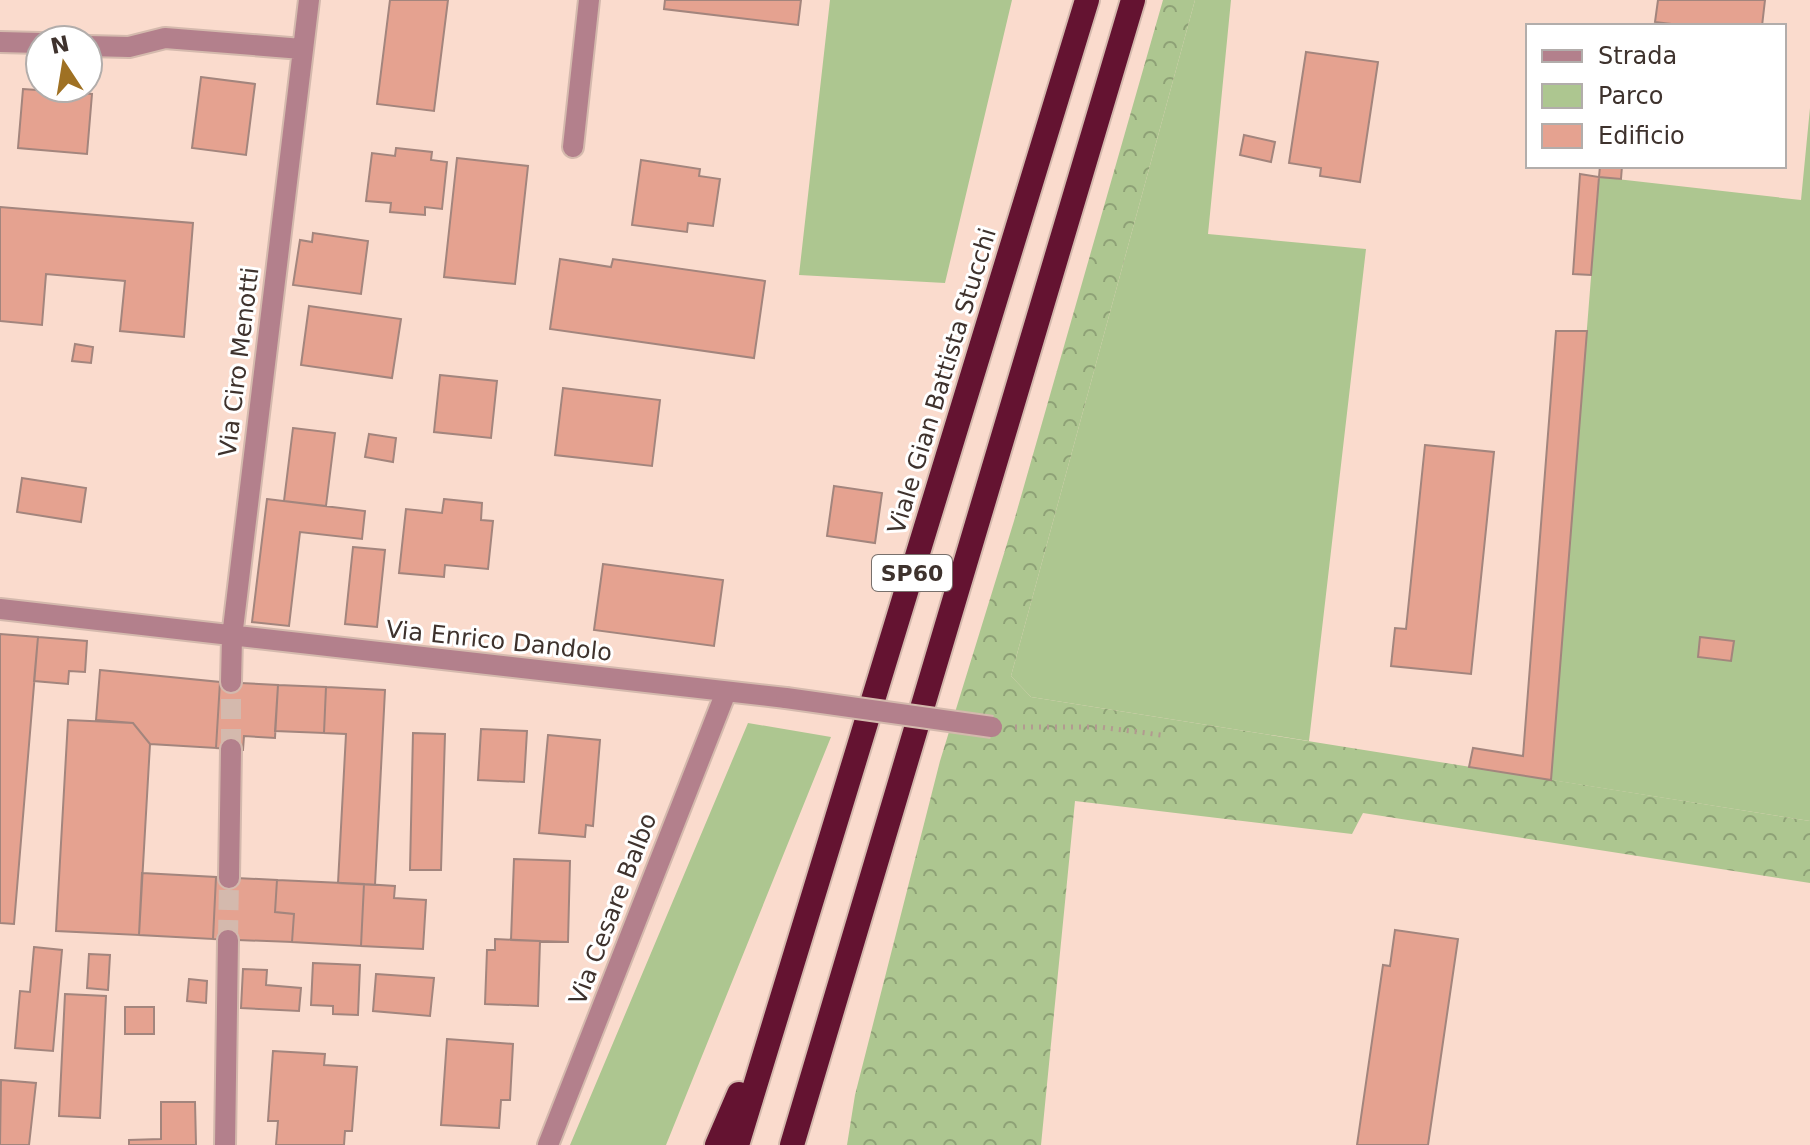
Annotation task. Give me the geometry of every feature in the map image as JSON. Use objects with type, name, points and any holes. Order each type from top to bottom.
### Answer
[{"type":"highway","name":"Viale Gian Battista Stucchi","points":[[737,1145],[1087,0]]},
{"type":"highway","name":"SP60","points":[[792,1145],[1133,0]]},
{"type":"highway","points":[[717,1145],[779,1004]]},
{"type":"highway","points":[[809,1145],[822,1046]]},
{"type":"street","name":"Via Ciro Menotti","points":[[231,682],[232,637],[309,0]]},
{"type":"street","points":[[573,147],[589,0]]},
{"type":"street","points":[[104,46],[129,47],[165,38],[302,49]]},
{"type":"street","points":[[0,42],[24,43]]},
{"type":"street","name":"Via Enrico Dandolo","points":[[0,609],[786,698],[992,727]]},
{"type":"street","name":"Via Cesare Balbo","points":[[548,1145],[726,692]]},
{"type":"street","points":[[229,878],[231,749]]},
{"type":"street","points":[[225,1145],[228,940]]},
{"type":"path","points":[[992,727],[1100,727],[1161,735]]},
{"type":"green space","points":[[830,0],[1012,0],[945,283],[799,275]]},
{"type":"green space","points":[[1163,0],[1195,0],[1011,676],[1031,697],[1810,821],[1810,883],[1363,813],[1352,834],[1075,801],[1041,1145],[847,1145],[855,1095],[940,761],[1014,521]]},
{"type":"green space","points":[[1195,0],[1231,0],[1208,234],[1366,249],[1309,741],[1031,697],[1011,676]]},
{"type":"green space","points":[[1810,108],[1810,821],[1551,780],[1599,177],[1801,200]]},
{"type":"green space","points":[[748,723],[831,737],[666,1145],[570,1145]]},
{"type":"building","points":[[390,0],[448,0],[434,111],[377,104]]},
{"type":"building","points":[[665,0],[801,0],[798,25],[664,9]]},
{"type":"building","points":[[1658,0],[1765,0],[1762,24],[1655,22]]},
{"type":"building","points":[[1306,52],[1378,62],[1360,182],[1320,176],[1321,168],[1289,163]]},
{"type":"building","points":[[201,77],[255,84],[246,155],[192,148]]},
{"type":"building","points":[[23,89],[24,104],[91,104],[87,154],[18,148]]},
{"type":"building","points":[[1244,135],[1275,142],[1271,162],[1240,155]]},
{"type":"building","points":[[396,148],[432,152],[431,160],[447,162],[442,209],[425,207],[425,215],[390,212],[391,203],[366,201],[372,153],[395,156]]},
{"type":"building","points":[[457,158],[528,166],[515,284],[444,277]]},
{"type":"building","points":[[641,160],[700,169],[699,176],[720,179],[713,226],[688,223],[687,232],[632,225]]},
{"type":"building","points":[[1600,168],[1622,168],[1621,179],[1599,177]]},
{"type":"building","points":[[1580,174],[1599,177],[1591,275],[1573,274]]},
{"type":"building","points":[[0,207],[193,223],[184,337],[120,331],[125,281],[46,274],[42,325],[0,321]]},
{"type":"building","points":[[313,233],[368,241],[361,294],[293,285],[300,240],[312,242]]},
{"type":"building","points":[[560,259],[611,267],[613,259],[765,281],[754,358],[550,329]]},
{"type":"building","points":[[309,306],[401,319],[392,378],[301,365]]},
{"type":"building","points":[[1556,331],[1587,331],[1551,780],[1469,767],[1473,748],[1523,756]]},
{"type":"building","points":[[75,344],[93,347],[91,363],[72,361]]},
{"type":"building","points":[[440,375],[497,381],[491,438],[434,432]]},
{"type":"building","points":[[563,388],[660,400],[652,466],[555,455]]},
{"type":"building","points":[[293,428],[335,433],[326,506],[284,501]]},
{"type":"building","points":[[369,434],[396,438],[393,462],[365,457]]},
{"type":"building","points":[[1425,445],[1494,452],[1471,674],[1391,666],[1395,628],[1406,629]]},
{"type":"building","points":[[22,478],[86,488],[81,522],[17,512]]},
{"type":"building","points":[[834,486],[882,493],[875,543],[827,536]]},
{"type":"building","points":[[267,499],[365,511],[362,539],[300,532],[289,626],[252,622]]},
{"type":"building","points":[[444,499],[482,503],[481,520],[493,521],[488,569],[445,565],[444,577],[399,573],[406,509],[442,513]]},
{"type":"building","points":[[353,547],[385,550],[377,627],[345,624]]},
{"type":"building","points":[[603,564],[723,580],[714,646],[594,630]]},
{"type":"building","points":[[0,634],[38,637],[14,924],[0,923]]},
{"type":"building","points":[[38,637],[87,641],[85,672],[69,671],[68,684],[34,681]]},
{"type":"building","points":[[1700,637],[1734,641],[1731,661],[1698,657]]},
{"type":"building","points":[[100,670],[220,682],[216,748],[150,744],[133,723],[96,720]]},
{"type":"building","points":[[220,682],[278,685],[275,738],[244,736],[243,750],[216,748]]},
{"type":"building","points":[[278,685],[326,687],[324,733],[275,731]]},
{"type":"building","points":[[326,687],[385,690],[375,885],[338,883],[346,734],[324,733]]},
{"type":"building","points":[[68,720],[133,723],[150,744],[139,935],[56,931]]},
{"type":"building","points":[[481,729],[527,731],[524,782],[478,780]]},
{"type":"building","points":[[413,733],[445,734],[441,870],[410,870]]},
{"type":"building","points":[[548,735],[600,740],[593,826],[586,825],[585,837],[539,833]]},
{"type":"building","points":[[514,859],[570,861],[568,942],[511,940]]},
{"type":"building","points":[[142,873],[216,877],[213,939],[139,935]]},
{"type":"building","points":[[216,877],[277,880],[275,912],[294,914],[292,942],[213,939]]},
{"type":"building","points":[[277,880],[364,884],[361,946],[292,942],[294,914],[275,912]]},
{"type":"building","points":[[364,884],[395,886],[394,898],[426,900],[423,949],[361,946]]},
{"type":"building","points":[[1395,930],[1458,939],[1428,1145],[1357,1145],[1383,965],[1390,966]]},
{"type":"building","points":[[495,939],[540,941],[538,1006],[485,1004],[487,950],[495,950]]},
{"type":"building","points":[[34,947],[62,950],[53,1051],[15,1048],[20,991],[30,992]]},
{"type":"building","points":[[89,954],[110,955],[108,990],[87,988]]},
{"type":"building","points":[[313,963],[360,965],[358,1015],[333,1014],[333,1006],[311,1005]]},
{"type":"building","points":[[243,969],[267,970],[266,985],[301,988],[299,1011],[241,1008]]},
{"type":"building","points":[[376,974],[434,978],[430,1016],[373,1011]]},
{"type":"building","points":[[189,979],[207,981],[206,1003],[187,1001]]},
{"type":"building","points":[[65,994],[106,996],[100,1118],[59,1116]]},
{"type":"building","points":[[125,1007],[154,1007],[154,1034],[125,1034]]},
{"type":"building","points":[[447,1039],[513,1044],[510,1100],[501,1100],[499,1128],[441,1125]]},
{"type":"building","points":[[273,1051],[325,1054],[324,1065],[357,1067],[352,1131],[345,1131],[344,1145],[276,1145],[278,1121],[268,1121]]},
{"type":"building","points":[[1,1080],[36,1083],[29,1145],[0,1145]]},
{"type":"building","points":[[161,1102],[195,1102],[196,1145],[129,1145],[129,1140],[161,1139]]},
{"type":"tunnel","points":[[231,682],[231,749]]},
{"type":"tunnel","points":[[228,940],[229,878]]}]
